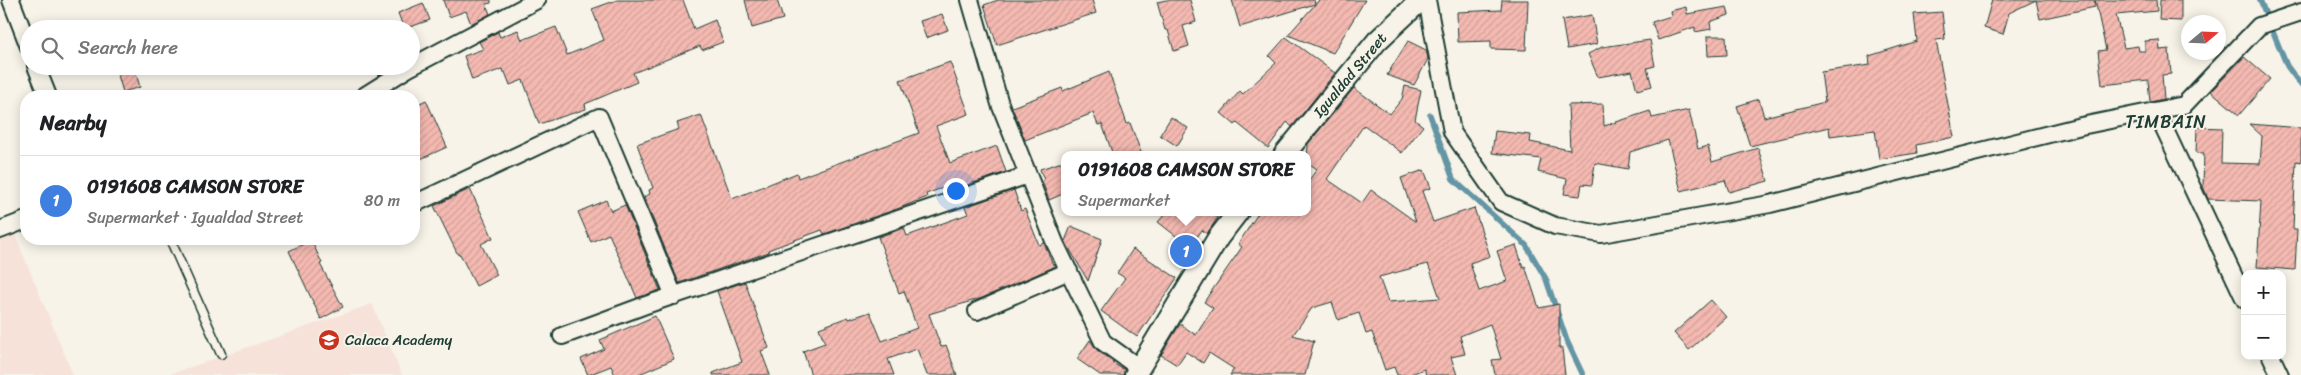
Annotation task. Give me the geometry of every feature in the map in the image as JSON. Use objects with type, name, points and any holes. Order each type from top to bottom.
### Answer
[{"type":"street","points":[[10,0],[20,25]]},
{"type":"street","points":[[420,62],[537,0]]},
{"type":"street","points":[[970,0],[1000,104],[1055,244],[1103,342],[1137,371],[1218,238],[1235,216]]},
{"type":"street","name":"Igualdad Street","points":[[1287,151],[1377,41],[1421,0]]},
{"type":"street","points":[[1427,0],[1452,132],[1501,202],[1555,226],[1601,234],[1770,204],[2081,126],[2184,105],[2259,26],[2301,12]]},
{"type":"street","points":[[40,75],[46,90]]},
{"type":"street","points":[[374,90],[397,75]]},
{"type":"street","points":[[2156,111],[2241,292]]},
{"type":"street","points":[[420,201],[599,117],[674,296]]},
{"type":"street","points":[[562,336],[1028,175]]},
{"type":"street","points":[[0,230],[20,222]]},
{"type":"street","points":[[977,311],[1069,271]]},
{"type":"street","points":[[2273,360],[2280,375]]},
{"type":"lane","points":[[173,245],[222,354]]},
{"type":"shaded area","points":[[13,230],[73,375],[0,375],[0,235]]},
{"type":"shaded area","name":"Calaca Academy","points":[[372,304],[402,375],[168,375]]},
{"type":"building","points":[[443,0],[491,0],[491,3],[486,4],[490,14],[471,24],[466,11],[449,17]]},
{"type":"building","points":[[617,0],[683,0],[694,29],[715,20],[723,42],[702,50],[700,46],[633,73],[637,82],[585,104],[586,109],[539,124],[523,80],[510,85],[502,69],[472,80],[464,56],[483,49],[479,42],[498,32],[500,37],[518,30],[522,40],[556,27],[567,55],[604,40],[592,9]]},
{"type":"building","points":[[745,0],[777,0],[783,19],[752,28]]},
{"type":"building","points":[[998,0],[1092,0],[1096,13],[997,45],[984,5]]},
{"type":"building","points":[[1190,0],[1196,22],[1183,26],[1189,46],[1174,51],[1168,30],[1165,30],[1157,2]]},
{"type":"building","points":[[1232,0],[1314,0],[1315,4],[1240,27]]},
{"type":"building","points":[[1319,0],[1365,0],[1333,53],[1288,35]]},
{"type":"building","points":[[1502,0],[1528,0],[1526,50],[1491,49],[1491,41],[1458,42],[1457,12],[1501,10]]},
{"type":"building","points":[[1992,0],[2036,0],[2009,13],[2003,34],[1984,28]]},
{"type":"building","points":[[2036,0],[2094,0],[2095,7],[2040,19]]},
{"type":"building","points":[[2095,0],[2156,0],[2157,11],[2116,15],[2124,48],[2138,46],[2139,51],[2145,51],[2145,41],[2159,40],[2160,50],[2169,49],[2171,74],[2162,75],[2164,99],[2150,102],[2148,80],[2102,85],[2098,51],[2106,50]]},
{"type":"building","points":[[2160,0],[2181,0],[2181,21],[2159,20]]},
{"type":"building","points":[[423,3],[430,20],[420,23],[420,20],[401,20],[398,13]]},
{"type":"building","points":[[1686,7],[1687,14],[1727,7],[1729,15],[1710,22],[1711,29],[1695,32],[1695,27],[1658,40],[1652,22],[1671,16],[1670,11]]},
{"type":"building","points":[[1942,12],[1945,39],[1936,40],[1954,137],[1916,145],[1917,153],[1879,159],[1875,130],[1830,136],[1829,127],[1750,146],[1737,106],[1759,99],[1764,117],[1825,102],[1821,72],[1870,65],[1869,56],[1917,41],[1914,14]]},
{"type":"building","points":[[942,14],[948,30],[926,38],[920,21]]},
{"type":"building","points":[[1592,15],[1597,44],[1567,49],[1562,20]]},
{"type":"building","points":[[1707,36],[1726,36],[1727,55],[1708,56]]},
{"type":"building","points":[[1286,37],[1335,73],[1292,127],[1287,122],[1268,148],[1237,123],[1235,125],[1221,113],[1240,91],[1243,94],[1276,63],[1269,56]]},
{"type":"building","points":[[1650,40],[1655,66],[1647,68],[1652,86],[1637,90],[1632,71],[1598,77],[1588,54],[1602,47]]},
{"type":"building","points":[[1408,41],[1426,50],[1428,59],[1414,85],[1387,75]]},
{"type":"building","points":[[2244,57],[2270,79],[2239,115],[2211,91]]},
{"type":"building","points":[[950,62],[969,114],[936,126],[950,163],[997,146],[1006,172],[958,188],[956,183],[926,194],[927,197],[897,209],[824,234],[822,230],[768,250],[769,252],[679,283],[644,197],[650,194],[649,190],[653,188],[637,144],[679,129],[677,123],[701,115],[732,199],[797,173],[798,178],[919,133],[900,80]]},
{"type":"building","points":[[1109,72],[1127,124],[1130,123],[1140,151],[1112,151],[1102,124],[1098,125],[1093,113],[1025,140],[1012,107],[1062,88],[1063,91]]},
{"type":"building","points":[[118,75],[136,75],[140,87],[122,90]]},
{"type":"building","points":[[1405,86],[1421,90],[1415,120],[1423,126],[1402,153],[1364,125],[1327,179],[1362,203],[1371,190],[1416,222],[1401,178],[1424,170],[1431,188],[1422,191],[1433,222],[1474,208],[1490,256],[1470,263],[1479,291],[1507,281],[1497,251],[1516,245],[1539,308],[1559,304],[1559,348],[1562,348],[1565,375],[1495,375],[1492,360],[1501,359],[1490,324],[1460,336],[1465,354],[1451,357],[1457,375],[1426,375],[1424,369],[1409,375],[1397,375],[1394,367],[1385,370],[1372,332],[1366,334],[1359,313],[1338,320],[1332,302],[1312,308],[1293,335],[1314,341],[1305,375],[1230,375],[1234,369],[1209,353],[1203,363],[1186,352],[1177,365],[1161,355],[1180,324],[1196,335],[1213,308],[1204,302],[1242,247],[1238,244],[1256,216],[1311,216],[1311,177],[1317,169],[1311,165],[1311,151],[1308,151],[1308,144],[1354,88],[1390,114],[1402,99]],"holes":[[[1428,264],[1440,298],[1388,302],[1379,277]]]},
{"type":"building","points":[[426,100],[447,147],[420,159],[420,103]]},
{"type":"building","points":[[1603,104],[1604,126],[1650,111],[1652,118],[1689,110],[1698,149],[1708,146],[1712,162],[1758,148],[1768,181],[1729,192],[1725,180],[1681,191],[1668,140],[1630,152],[1628,169],[1595,163],[1592,185],[1582,184],[1580,196],[1564,194],[1567,179],[1538,172],[1541,159],[1492,153],[1495,131],[1531,135],[1530,142],[1570,150],[1568,105]]},
{"type":"building","points":[[1171,117],[1188,128],[1177,146],[1160,135]]},
{"type":"building","points":[[2249,124],[2301,128],[2301,162],[2296,161],[2293,229],[2297,229],[2295,270],[2257,267],[2261,201],[2208,199],[2203,186],[2204,153],[2196,153],[2197,127],[2222,128],[2221,163],[2260,164],[2262,136]]},
{"type":"building","points":[[1061,162],[1061,195],[1049,200],[1040,169]]},
{"type":"building","points":[[470,189],[493,238],[481,244],[497,275],[476,286],[460,254],[458,255],[434,206]]},
{"type":"building","points":[[1014,190],[1021,211],[1025,209],[1039,245],[1044,243],[1054,267],[982,298],[929,314],[941,347],[946,345],[957,375],[927,375],[917,349],[888,359],[894,375],[811,375],[803,351],[825,343],[819,328],[848,317],[849,319],[870,312],[882,341],[917,328],[904,291],[899,293],[878,237],[904,228],[907,236],[968,214],[965,207]]},
{"type":"building","points":[[606,200],[611,211],[625,205],[660,290],[637,298],[609,234],[591,242],[578,212]]},
{"type":"building","points":[[1163,216],[1218,216],[1207,234],[1202,230],[1190,247],[1158,222]]},
{"type":"building","points":[[1071,226],[1102,239],[1088,281],[1065,241]]},
{"type":"building","points":[[301,245],[313,245],[322,263],[320,264],[343,307],[321,319],[289,251]]},
{"type":"building","points":[[1133,249],[1177,278],[1137,337],[1101,311],[1125,278],[1117,273]]},
{"type":"building","points":[[745,282],[769,348],[761,351],[770,375],[713,375],[713,373],[742,362],[717,291]]},
{"type":"building","points":[[1711,300],[1726,317],[1689,350],[1674,333]]},
{"type":"building","points":[[655,316],[674,359],[637,375],[615,375],[611,366],[588,375],[581,359],[604,349],[600,340]]},
{"type":"building","points":[[1090,340],[1097,350],[1112,363],[1125,370],[1123,375],[1100,375],[1077,359]]},
{"type":"waterway","points":[[2260,0],[2287,66],[2301,85]]},
{"type":"waterway","points":[[1430,115],[1453,179],[1526,245],[1546,279],[1567,341],[1583,375]]},
{"type":"place","name":"0191608 CAMSON STORE","points":[[1186,251]]},
{"type":"place","name":"Calaca Academy","points":[[329,340]]},
{"type":"district","name":"TIMBAIN","points":[[2166,122]]}]
